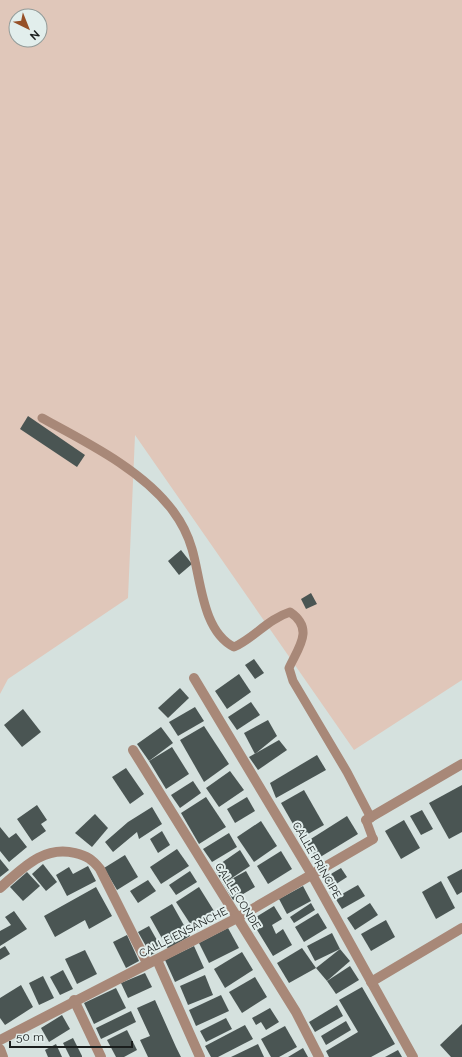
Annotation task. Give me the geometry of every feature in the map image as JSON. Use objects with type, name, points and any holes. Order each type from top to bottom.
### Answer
[{"type":"street","name":"CALLE PRÍNCIPE","points":[[194,678],[312,873],[413,1057]]},
{"type":"street","name":"CALLE CONDE","points":[[133,750],[296,1012],[319,1057]]},
{"type":"street","points":[[368,819],[462,764]]},
{"type":"street","name":"CALLE ENSANCHE","points":[[0,1040],[74,1000],[147,963],[157,960],[237,918],[312,873],[373,839]]},
{"type":"street","points":[[0,888],[32,860],[43,854],[69,852],[91,858],[100,869],[147,963]]},
{"type":"street","points":[[371,982],[462,928]]},
{"type":"street","points":[[157,960],[200,1057]]},
{"type":"street","points":[[74,1000],[101,1057]]},
{"type":"street","points":[[0,1049],[3,1057]]},
{"type":"lane","points":[[42,418],[111,457],[147,484],[166,502],[183,526],[192,548],[204,606],[212,622],[228,644],[234,647],[243,643],[279,616],[290,612],[296,616],[303,629],[304,638],[289,668],[293,681],[347,772],[368,819],[373,839]]},
{"type":"shaded area","points":[[0,0],[462,0],[462,680],[354,750],[135,435],[128,598],[8,679],[0,694]]},
{"type":"building","points":[[28,416],[85,455],[77,467],[20,429]]},
{"type":"building","points":[[181,550],[192,564],[179,575],[168,561]]},
{"type":"building","points":[[311,593],[317,604],[306,609],[301,599]]},
{"type":"building","points":[[254,659],[264,673],[255,679],[245,665]]},
{"type":"building","points":[[239,674],[251,692],[227,709],[215,691]]},
{"type":"building","points":[[180,688],[189,698],[168,718],[158,708]]},
{"type":"building","points":[[251,702],[260,715],[237,730],[228,717]]},
{"type":"building","points":[[195,707],[204,721],[178,736],[169,722]]},
{"type":"building","points":[[23,709],[41,732],[22,747],[4,725]]},
{"type":"building","points":[[268,720],[277,736],[255,754],[244,733]]},
{"type":"building","points":[[204,726],[229,764],[204,782],[180,740]]},
{"type":"building","points":[[161,727],[173,743],[149,761],[137,744]]},
{"type":"building","points":[[279,740],[287,750],[258,770],[249,757]]},
{"type":"building","points":[[172,747],[189,774],[166,789],[149,761]]},
{"type":"building","points":[[317,755],[326,770],[276,798],[270,783]]},
{"type":"building","points":[[126,768],[144,794],[130,804],[112,777]]},
{"type":"building","points":[[230,771],[244,790],[219,807],[206,788]]},
{"type":"building","points":[[193,781],[201,793],[180,808],[171,795]]},
{"type":"building","points":[[462,785],[462,832],[449,839],[429,803]]},
{"type":"building","points":[[304,790],[324,825],[301,838],[281,803]]},
{"type":"building","points":[[206,797],[226,827],[199,844],[181,813]]},
{"type":"building","points":[[247,797],[255,811],[235,823],[227,809]]},
{"type":"building","points":[[37,805],[47,820],[41,824],[46,831],[32,841],[17,819]]},
{"type":"building","points":[[152,807],[162,824],[139,839],[137,832],[113,852],[105,842],[128,822]]},
{"type":"building","points":[[422,810],[433,829],[421,835],[410,816]]},
{"type":"building","points":[[95,814],[108,828],[92,847],[75,833]]},
{"type":"building","points":[[347,816],[358,834],[317,859],[306,842]]},
{"type":"building","points":[[404,820],[420,848],[401,859],[385,831]]},
{"type":"building","points":[[261,821],[277,846],[254,862],[237,837]]},
{"type":"building","points":[[0,827],[9,838],[16,833],[27,847],[9,862],[0,851]]},
{"type":"building","points":[[162,831],[170,845],[158,853],[150,839]]},
{"type":"building","points":[[229,833],[237,847],[212,862],[203,849]]},
{"type":"building","points":[[177,849],[189,866],[161,884],[150,867]]},
{"type":"building","points":[[240,850],[250,866],[226,882],[246,871],[255,887],[233,900],[214,868]]},
{"type":"building","points":[[281,851],[292,869],[268,884],[257,866]]},
{"type":"building","points":[[125,855],[138,877],[117,890],[104,868]]},
{"type":"building","points":[[0,859],[9,870],[0,877]]},
{"type":"building","points":[[43,864],[57,882],[46,891],[32,874]]},
{"type":"building","points":[[88,866],[96,881],[67,896],[56,875],[69,867],[73,874]]},
{"type":"building","points":[[341,868],[347,877],[330,888],[324,878]]},
{"type":"building","points":[[462,869],[462,892],[457,895],[447,877]]},
{"type":"building","points":[[190,871],[197,882],[176,895],[169,885]]},
{"type":"building","points":[[27,872],[40,886],[23,901],[10,887]]},
{"type":"building","points":[[148,880],[156,891],[138,903],[130,891]]},
{"type":"building","points":[[441,881],[455,908],[436,919],[422,892]]},
{"type":"building","points":[[358,885],[365,896],[342,909],[335,898]]},
{"type":"building","points":[[303,886],[311,901],[287,914],[279,899]]},
{"type":"building","points":[[96,887],[112,916],[89,929],[85,920],[55,937],[44,916]]},
{"type":"building","points":[[199,887],[214,911],[191,925],[176,902]]},
{"type":"building","points":[[311,903],[315,910],[294,923],[290,917]]},
{"type":"building","points":[[370,903],[378,915],[355,930],[347,918]]},
{"type":"building","points":[[172,904],[190,936],[168,949],[150,917]]},
{"type":"building","points":[[274,906],[282,919],[272,925],[276,934],[283,929],[292,945],[273,956],[251,920]]},
{"type":"building","points":[[14,911],[27,929],[0,946],[0,931],[11,925],[5,917]]},
{"type":"building","points":[[318,913],[327,928],[304,942],[295,927]]},
{"type":"building","points":[[386,920],[395,937],[371,951],[361,934]]},
{"type":"building","points":[[149,926],[162,949],[151,955],[138,932]]},
{"type":"building","points":[[228,928],[239,948],[209,963],[199,943]]},
{"type":"building","points":[[332,933],[340,949],[315,961],[307,946]]},
{"type":"building","points":[[127,935],[139,961],[126,968],[113,942]]},
{"type":"building","points":[[5,946],[10,954],[0,960],[0,949]]},
{"type":"building","points":[[194,946],[204,968],[175,982],[165,960]]},
{"type":"building","points":[[302,948],[316,968],[289,983],[277,963]]},
{"type":"building","points":[[340,949],[350,961],[327,981],[316,968]]},
{"type":"building","points":[[85,950],[97,974],[77,984],[65,959]]},
{"type":"building","points":[[242,952],[253,970],[225,988],[214,969]]},
{"type":"building","points":[[350,966],[359,980],[336,994],[327,981]]},
{"type":"building","points":[[63,970],[73,989],[60,995],[50,977]]},
{"type":"building","points":[[145,973],[152,987],[128,998],[121,983]]},
{"type":"building","points":[[205,975],[213,995],[188,1005],[180,986]]},
{"type":"building","points":[[43,976],[54,998],[39,1005],[29,983]]},
{"type":"building","points":[[255,977],[267,997],[242,1013],[229,992]]},
{"type":"building","points":[[21,985],[33,1007],[5,1025],[0,1018],[0,998]]},
{"type":"building","points":[[362,987],[395,1044],[371,1057],[329,1057],[326,1051],[358,1032],[339,1000]]},
{"type":"building","points":[[116,988],[126,1008],[94,1024],[84,1003]]},
{"type":"building","points":[[221,995],[229,1011],[196,1026],[189,1010]]},
{"type":"building","points":[[155,1000],[181,1057],[148,1057],[140,1040],[150,1036],[137,1008]]},
{"type":"building","points":[[337,1005],[343,1016],[315,1032],[309,1022]]},
{"type":"building","points":[[270,1008],[279,1022],[266,1030],[261,1022],[256,1025],[252,1018]]},
{"type":"building","points":[[131,1011],[136,1022],[101,1039],[96,1028]]},
{"type":"building","points":[[62,1015],[70,1029],[49,1042],[41,1028]]},
{"type":"building","points":[[226,1018],[232,1029],[206,1042],[200,1031]]},
{"type":"building","points":[[346,1021],[351,1030],[326,1045],[321,1036]]},
{"type":"building","points":[[462,1024],[462,1057],[451,1057],[440,1045]]},
{"type":"building","points":[[245,1025],[253,1039],[218,1057],[211,1057],[205,1046]]},
{"type":"building","points":[[285,1026],[297,1047],[279,1057],[271,1057],[261,1039]]},
{"type":"building","points":[[127,1030],[137,1050],[124,1057],[116,1057],[107,1040]]},
{"type":"building","points":[[73,1038],[82,1057],[70,1057],[63,1043]]},
{"type":"building","points":[[56,1044],[62,1057],[48,1057],[45,1050]]},
{"type":"building","points":[[258,1044],[264,1057],[231,1057]]},
{"type":"building","points":[[303,1048],[308,1057],[288,1057]]},
{"type":"building","points":[[398,1050],[402,1057],[385,1057]]}]
